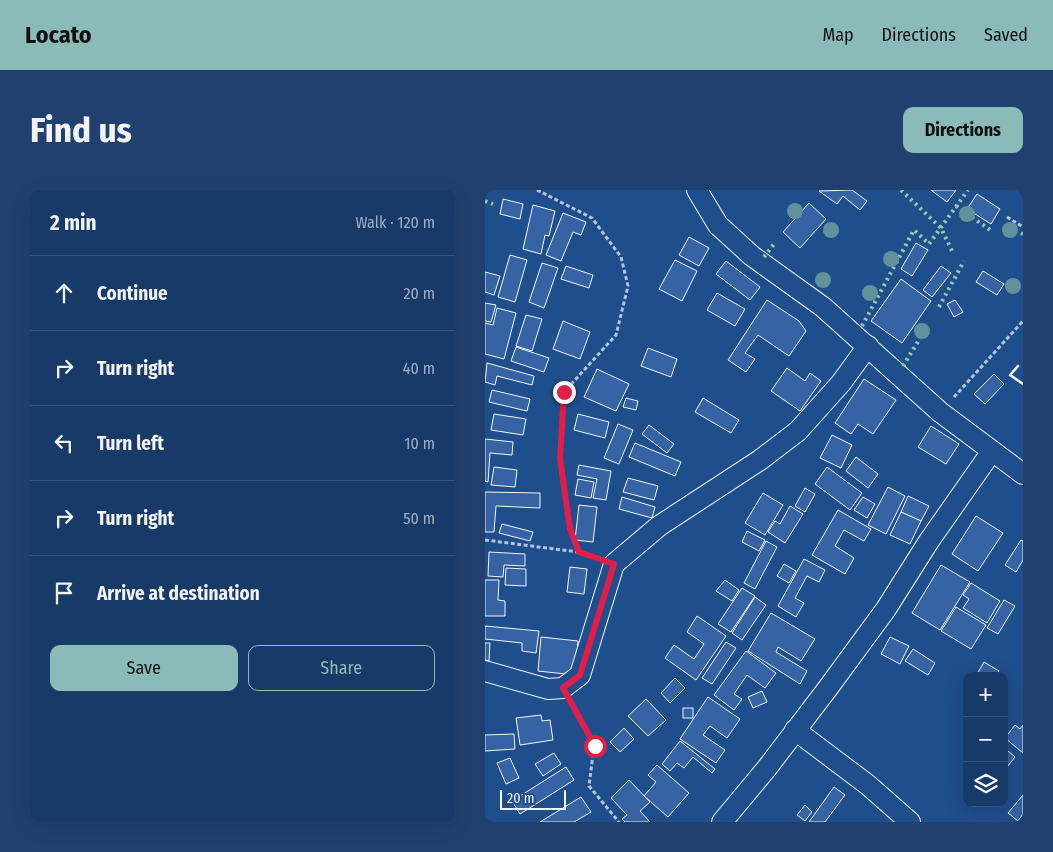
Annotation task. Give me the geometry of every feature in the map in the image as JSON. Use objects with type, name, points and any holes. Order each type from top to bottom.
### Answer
[{"type":"street","points":[[697,190],[718,224],[752,256],[823,307],[869,346],[940,412],[1023,474]]},
{"type":"street","points":[[485,671],[548,689],[563,688],[580,675],[614,564],[659,526],[760,460],[798,431],[841,383],[869,346]]},
{"type":"street","points":[[722,822],[767,768],[828,688],[885,609],[929,541],[992,451]]},
{"type":"street","points":[[795,730],[868,785],[910,822]]},
{"type":"path","points":[[537,190],[592,218],[621,257],[628,286],[616,335],[564,392],[560,459],[570,529],[579,552]]},
{"type":"path","points":[[1007,217],[1023,227]]},
{"type":"path","points":[[940,412],[1023,320]]},
{"type":"path","points":[[485,540],[579,552],[614,564]]},
{"type":"path","points":[[563,688],[595,746],[589,786],[619,822]]},
{"type":"building","points":[[852,190],[867,201],[860,210],[843,196],[837,204],[819,191]]},
{"type":"building","points":[[931,190],[956,190],[947,202]]},
{"type":"building","points":[[977,194],[1000,209],[991,224],[967,209]]},
{"type":"building","points":[[503,199],[523,204],[520,219],[500,214]]},
{"type":"building","points":[[809,203],[826,219],[800,248],[783,232]]},
{"type":"building","points":[[533,205],[555,211],[549,236],[545,235],[541,254],[523,249]]},
{"type":"building","points":[[563,213],[586,222],[581,235],[573,232],[561,261],[546,255]]},
{"type":"building","points":[[689,237],[709,248],[699,266],[679,255]]},
{"type":"building","points":[[916,243],[928,250],[912,276],[901,269]]},
{"type":"building","points":[[510,255],[527,260],[515,302],[498,297]]},
{"type":"building","points":[[675,260],[697,271],[682,301],[659,289]]},
{"type":"building","points":[[726,261],[760,287],[750,300],[716,274]]},
{"type":"building","points":[[542,263],[558,268],[544,308],[529,302]]},
{"type":"building","points":[[566,266],[593,275],[589,288],[561,279]]},
{"type":"building","points":[[941,266],[951,273],[932,297],[923,290]]},
{"type":"building","points":[[983,271],[1004,284],[997,295],[976,282]]},
{"type":"building","points":[[485,272],[500,276],[494,295],[485,292]]},
{"type":"building","points":[[901,279],[931,301],[902,343],[871,321]]},
{"type":"building","points":[[717,293],[745,309],[735,326],[707,310]]},
{"type":"building","points":[[767,300],[799,321],[806,331],[789,356],[758,335],[745,353],[755,359],[746,372],[728,360]]},
{"type":"building","points":[[955,300],[963,312],[954,317],[947,304]]},
{"type":"building","points":[[485,303],[496,305],[491,322],[485,321]]},
{"type":"building","points":[[497,308],[516,313],[504,359],[485,354],[485,323],[493,325]]},
{"type":"building","points":[[526,315],[542,319],[532,351],[516,346]]},
{"type":"building","points":[[563,321],[590,332],[580,359],[553,349]]},
{"type":"building","points":[[516,347],[549,358],[544,372],[511,361]]},
{"type":"building","points":[[648,348],[677,359],[671,377],[641,366]]},
{"type":"building","points":[[487,363],[534,376],[532,385],[497,376],[495,385],[485,382]]},
{"type":"building","points":[[787,368],[805,381],[810,373],[821,381],[800,411],[771,391]]},
{"type":"building","points":[[597,369],[629,384],[616,411],[584,397]]},
{"type":"building","points":[[994,374],[1004,384],[985,404],[974,394]]},
{"type":"building","points":[[864,379],[896,400],[873,434],[858,424],[851,434],[835,423]]},
{"type":"building","points":[[492,390],[530,399],[527,411],[489,402]]},
{"type":"building","points":[[626,398],[638,401],[636,410],[623,407]]},
{"type":"building","points":[[703,398],[739,420],[731,433],[695,412]]},
{"type":"building","points":[[494,414],[526,419],[523,435],[491,430]]},
{"type":"building","points":[[578,414],[609,422],[605,438],[574,430]]},
{"type":"building","points":[[618,424],[633,430],[619,464],[604,458]]},
{"type":"building","points":[[649,425],[674,444],[667,453],[642,434]]},
{"type":"building","points":[[931,426],[959,444],[946,464],[918,447]]},
{"type":"building","points":[[832,435],[852,445],[841,468],[820,458]]},
{"type":"building","points":[[485,439],[513,442],[512,455],[490,453],[488,482],[485,481]]},
{"type":"building","points":[[635,443],[681,462],[675,476],[629,457]]},
{"type":"building","points":[[856,457],[878,474],[868,488],[846,471]]},
{"type":"building","points":[[579,465],[611,471],[606,500],[593,498],[597,479],[577,475]]},
{"type":"building","points":[[494,467],[517,470],[515,487],[491,485]]},
{"type":"building","points":[[827,467],[862,493],[850,510],[815,484]]},
{"type":"building","points":[[628,478],[658,486],[654,500],[623,492]]},
{"type":"building","points":[[578,479],[594,482],[591,498],[575,495]]},
{"type":"building","points":[[888,487],[905,496],[886,534],[868,525]]},
{"type":"building","points":[[805,488],[815,494],[805,512],[795,506]]},
{"type":"building","points":[[485,492],[540,493],[540,508],[496,506],[494,532],[485,532]]},
{"type":"building","points":[[763,493],[783,505],[765,535],[745,523]]},
{"type":"building","points":[[908,496],[929,506],[921,521],[901,512]]},
{"type":"building","points":[[622,497],[655,507],[652,518],[619,509]]},
{"type":"building","points":[[863,497],[875,504],[867,518],[854,510]]},
{"type":"building","points":[[579,505],[597,507],[593,542],[575,540]]},
{"type":"building","points":[[790,506],[803,514],[785,543],[768,532],[775,521],[780,524]]},
{"type":"building","points":[[838,510],[871,529],[864,541],[844,530],[835,546],[854,558],[845,574],[812,555]]},
{"type":"building","points":[[901,512],[921,521],[910,544],[890,535]]},
{"type":"building","points":[[976,516],[1003,533],[978,571],[952,554]]},
{"type":"building","points":[[502,524],[533,532],[530,541],[499,533]]},
{"type":"building","points":[[747,531],[765,540],[759,551],[742,542]]},
{"type":"building","points":[[1021,540],[1023,541],[1023,560],[1016,572],[1005,565]]},
{"type":"building","points":[[766,541],[777,547],[755,589],[744,583]]},
{"type":"building","points":[[489,552],[525,554],[525,566],[504,565],[503,577],[488,576]]},
{"type":"building","points":[[804,559],[825,570],[819,582],[807,576],[795,598],[804,603],[796,617],[778,606]]},
{"type":"building","points":[[784,564],[796,571],[789,583],[777,576]]},
{"type":"building","points":[[941,565],[970,582],[940,630],[912,613]]},
{"type":"building","points":[[570,567],[587,569],[584,594],[567,592]]},
{"type":"building","points":[[506,568],[526,569],[526,586],[505,585]]},
{"type":"building","points":[[485,580],[499,580],[498,600],[505,601],[505,616],[485,616]]},
{"type":"building","points":[[725,580],[739,590],[732,601],[716,591]]},
{"type":"building","points":[[971,583],[1000,601],[987,623],[963,608],[969,599],[963,595]]},
{"type":"building","points":[[742,588],[755,596],[731,632],[718,624]]},
{"type":"building","points":[[755,597],[766,605],[742,640],[732,633]]},
{"type":"building","points":[[1004,600],[1015,606],[998,634],[987,628]]},
{"type":"building","points":[[956,607],[986,625],[971,649],[941,631]]},
{"type":"building","points":[[771,613],[815,639],[801,661],[778,647],[776,652],[807,671],[800,684],[748,651]]},
{"type":"building","points":[[697,616],[726,636],[696,680],[665,658],[674,645],[694,659],[704,644],[687,632]]},
{"type":"building","points":[[485,626],[539,631],[536,653],[522,651],[522,643],[485,639]]},
{"type":"building","points":[[541,637],[578,641],[575,675],[538,671]]},
{"type":"building","points":[[890,637],[909,646],[900,664],[881,654]]},
{"type":"building","points":[[726,642],[736,648],[712,684],[702,678]]},
{"type":"building","points":[[485,643],[490,643],[489,661],[485,660]]},
{"type":"building","points":[[913,649],[935,663],[928,675],[905,661]]},
{"type":"building","points":[[746,651],[776,673],[765,688],[747,675],[734,694],[742,699],[734,710],[714,695]]},
{"type":"building","points":[[984,662],[999,671],[998,672],[978,672]]},
{"type":"building","points":[[675,678],[685,688],[670,703],[661,693]]},
{"type":"building","points":[[762,691],[767,702],[753,708],[748,697]]},
{"type":"building","points":[[708,697],[740,719],[727,738],[710,726],[703,735],[725,750],[716,763],[680,739]]},
{"type":"building","points":[[646,699],[666,720],[648,736],[628,716]]},
{"type":"building","points":[[683,708],[693,708],[693,718],[683,718]]},
{"type":"building","points":[[541,715],[542,721],[550,720],[553,740],[520,745],[516,718]]},
{"type":"building","points":[[1015,725],[1020,729],[1023,725],[1023,753],[1008,740],[1008,734]]},
{"type":"building","points":[[624,728],[634,739],[620,752],[610,742]]},
{"type":"building","points":[[514,734],[515,749],[485,751],[485,735]]},
{"type":"building","points":[[680,741],[715,769],[712,773],[693,757],[684,768],[677,763],[670,771],[662,764]]},
{"type":"building","points":[[1008,751],[1015,757],[1008,766]]},
{"type":"building","points":[[554,753],[561,764],[543,776],[535,764]]},
{"type":"building","points":[[510,758],[519,778],[506,784],[497,763]]},
{"type":"building","points":[[657,765],[689,793],[668,817],[644,796],[656,782],[648,775]]},
{"type":"building","points":[[566,767],[574,780],[520,814],[512,801]]},
{"type":"building","points":[[629,780],[650,802],[640,811],[650,822],[625,822],[622,819],[627,815],[611,798]]},
{"type":"building","points":[[834,787],[845,795],[825,822],[809,822]]},
{"type":"building","points":[[1023,795],[1023,814],[1018,821],[1008,813]]},
{"type":"building","points":[[581,797],[591,812],[574,822],[540,822]]},
{"type":"building","points":[[805,805],[812,812],[805,821],[797,815]]},
{"type":"hedge","points":[[901,190],[941,228],[953,253]]},
{"type":"hedge","points":[[862,326],[914,230],[929,244],[968,190]]},
{"type":"hedge","points":[[485,201],[493,204]]},
{"type":"hedge","points":[[956,206],[993,232]]},
{"type":"hedge","points":[[764,257],[774,244]]},
{"type":"hedge","points":[[939,307],[964,261]]},
{"type":"hedge","points":[[903,366],[922,335]]},
{"type":"wall","points":[[1018,366],[1010,375],[1023,384]]},
{"type":"route","points":[[564,392],[560,459],[570,529],[579,552],[614,564],[580,675],[563,688],[595,746]]}]
